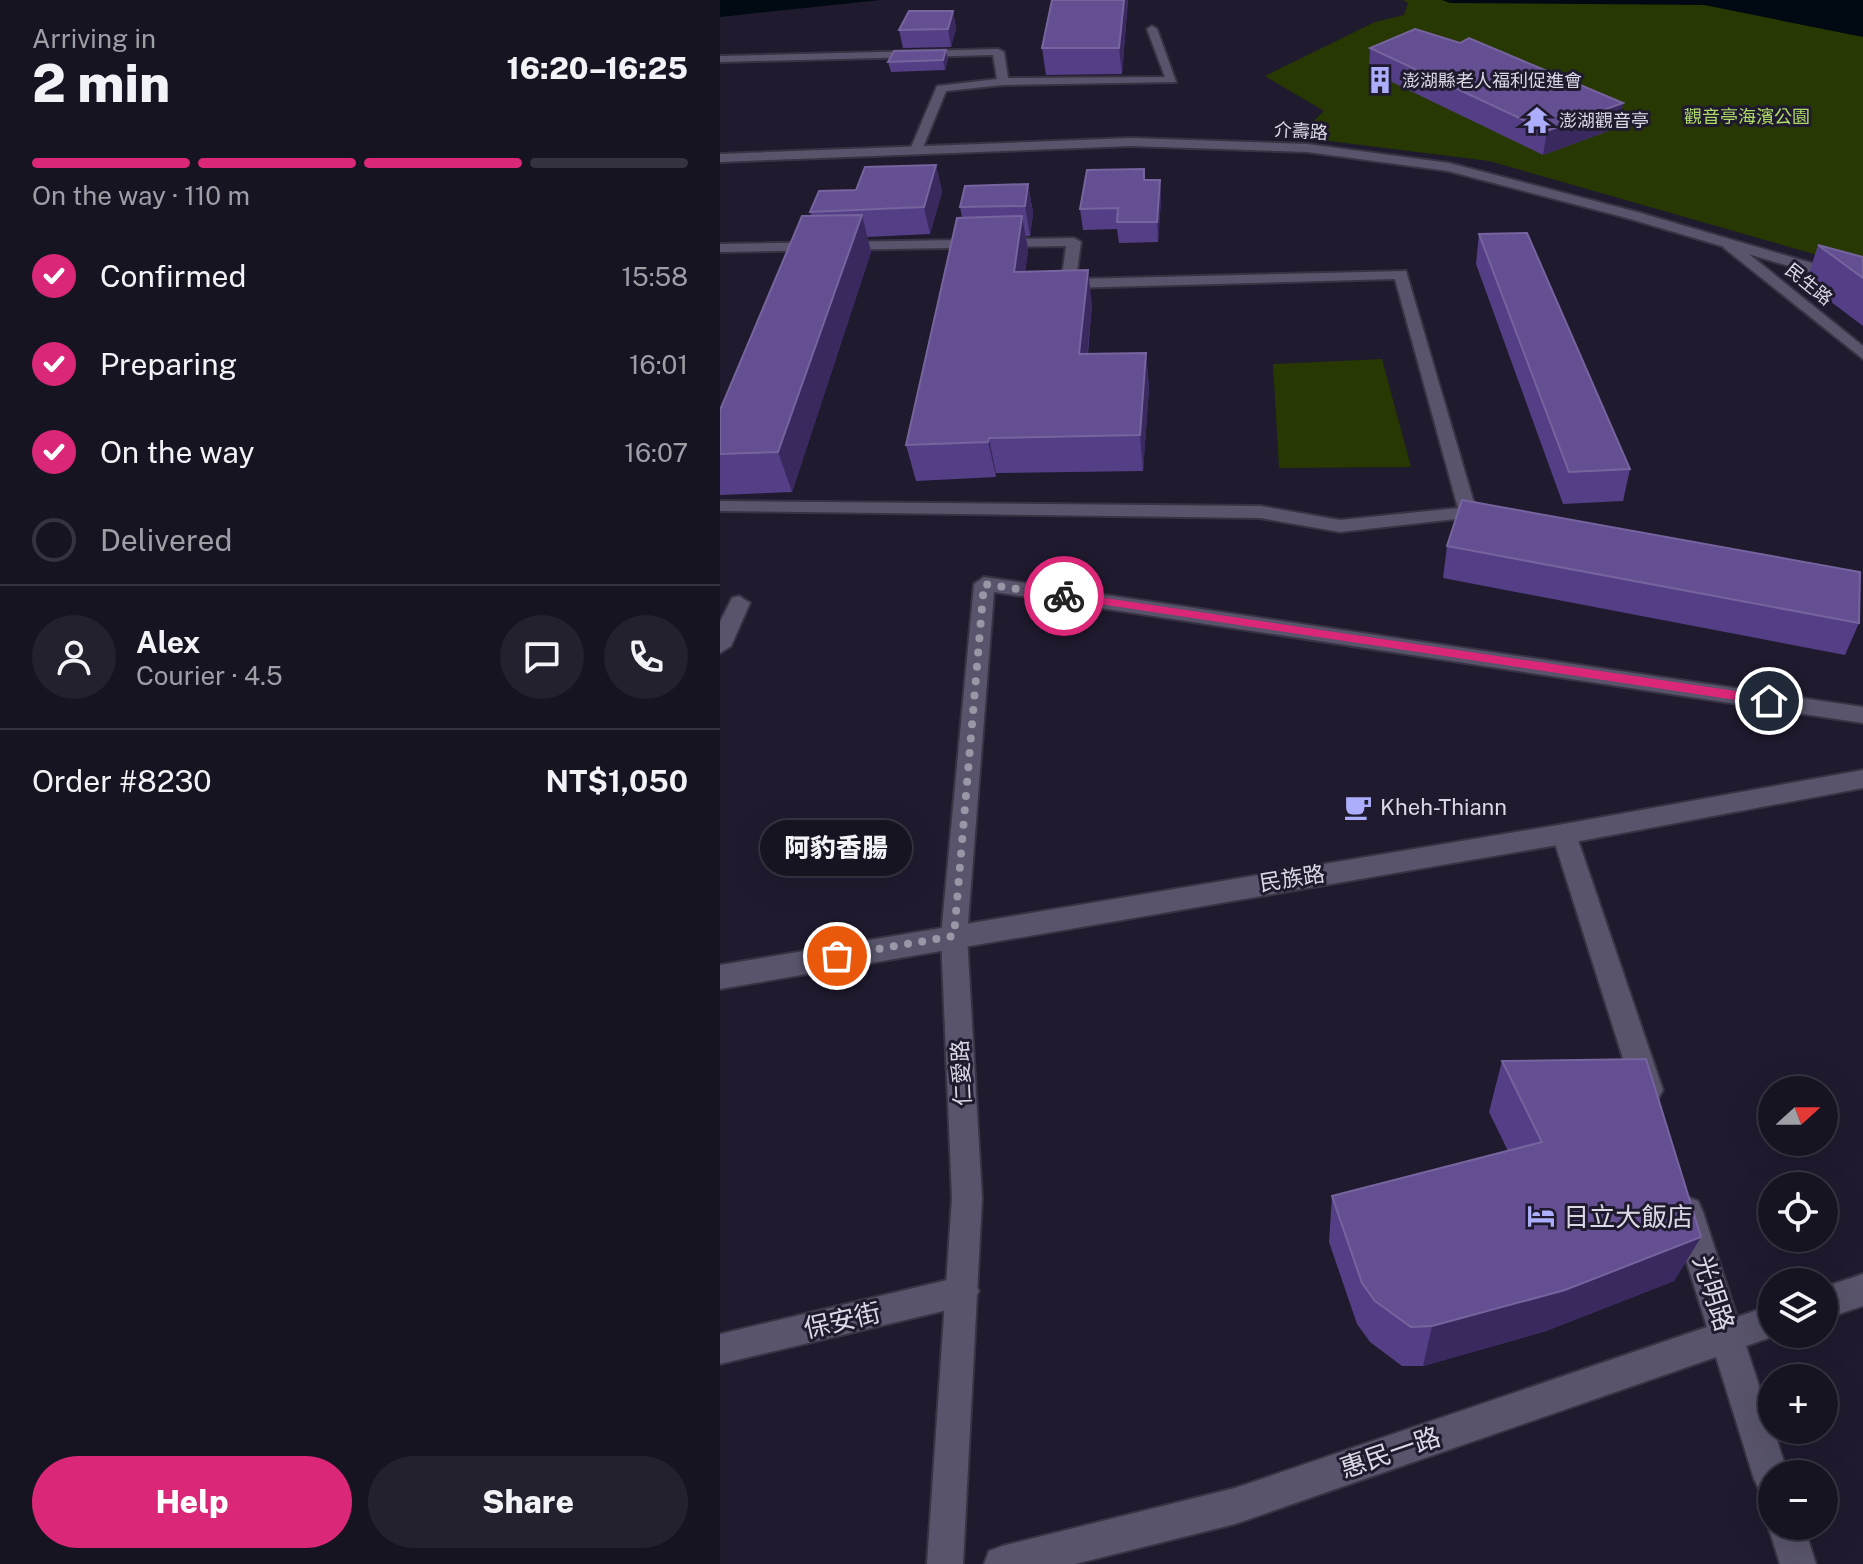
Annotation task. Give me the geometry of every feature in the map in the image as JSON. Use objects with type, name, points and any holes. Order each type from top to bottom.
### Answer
[{"type":"street","name":"介壽路","points":[[720,158],[1131,142],[1307,148],[1449,167],[1863,283]]},
{"type":"street","name":"民生路","points":[[1729,245],[1863,354]]},
{"type":"street","name":"仁愛路","points":[[945,1564],[964,1291],[967,1198],[954,936],[984,584],[1863,715]]},
{"type":"street","points":[[720,646],[739,603]]},
{"type":"street","name":"民族路","points":[[720,977],[1564,834],[1863,779]]},
{"type":"street","points":[[1564,834],[1658,1123]]},
{"type":"street","name":"光明路","points":[[1678,1183],[1766,1460]]},
{"type":"street","points":[[1838,1298],[1863,1290]]},
{"type":"street","name":"惠民一路","points":[[1002,1564],[1235,1506],[1758,1325]]},
{"type":"street","points":[[1790,1540],[1798,1564]]},
{"type":"lane","points":[[916,150],[941,88],[1003,82],[1172,80],[1152,29]]},
{"type":"lane","points":[[720,59],[998,52],[1003,82]]},
{"type":"lane","points":[[720,248],[1074,242],[1068,284],[1401,274],[1468,513],[1340,526],[1260,512],[720,506]]},
{"type":"lane","name":"保安街","points":[[720,1349],[964,1291]]},
{"type":"green space","name":"觀音亭海濱公園","points":[[1403,0],[1863,0],[1863,268],[1489,161],[1297,137],[1324,111],[1265,76],[1375,22],[1404,15],[1408,3]]},
{"type":"green space","points":[[1382,359],[1411,467],[1279,468],[1273,364]]},
{"type":"shaded area","points":[[720,0],[880,0],[720,17]]},
{"type":"shaded area","points":[[1442,0],[1863,0],[1863,37],[1704,5],[1450,3]]},
{"type":"building","points":[[1052,0],[1124,0],[1119,48],[1042,48]]},
{"type":"building","points":[[909,11],[953,11],[948,29],[899,30]]},
{"type":"building","points":[[1415,29],[1460,43],[1469,38],[1623,103],[1547,131],[1370,48]]},
{"type":"building","points":[[946,50],[943,60],[888,62],[894,51]]},
{"type":"building","points":[[936,165],[924,207],[810,212],[819,191],[856,190],[865,167]]},
{"type":"building","points":[[1144,169],[1144,180],[1160,180],[1157,222],[1117,222],[1118,208],[1080,209],[1087,170]]},
{"type":"building","points":[[1028,184],[1025,206],[960,207],[965,186]]},
{"type":"building","points":[[862,215],[778,452],[720,454],[720,410],[802,216]]},
{"type":"building","points":[[1022,216],[1014,272],[1088,270],[1079,354],[1146,353],[1140,435],[989,438],[988,442],[906,445],[957,218]]},
{"type":"building","points":[[1527,233],[1630,469],[1569,472],[1479,234]]},
{"type":"building","points":[[1818,245],[1863,257],[1863,278]]},
{"type":"building","points":[[1462,500],[1860,572],[1859,623],[1447,546]]},
{"type":"building","name":"日立大飯店","points":[[1646,1059],[1701,1237],[1565,1290],[1432,1326],[1411,1327],[1375,1301],[1362,1283],[1332,1196],[1542,1142],[1502,1061]]},
{"type":"way so far","points":[[837,956],[954,936],[984,584],[1064,596]]},
{"type":"place","name":"澎湖縣老人福利促進會","points":[[1380,80]]},
{"type":"place","name":"澎湖觀音亭","points":[[1537,120]]},
{"type":"place","name":"Kheh-Thiann","points":[[1358,807]]},
{"type":"place","name":"阿豹香腸","points":[[837,956]]},
{"type":"place","name":"日立大飯店","points":[[1541,1216]]},
{"type":"route","points":[[1064,596],[1769,701]]}]
